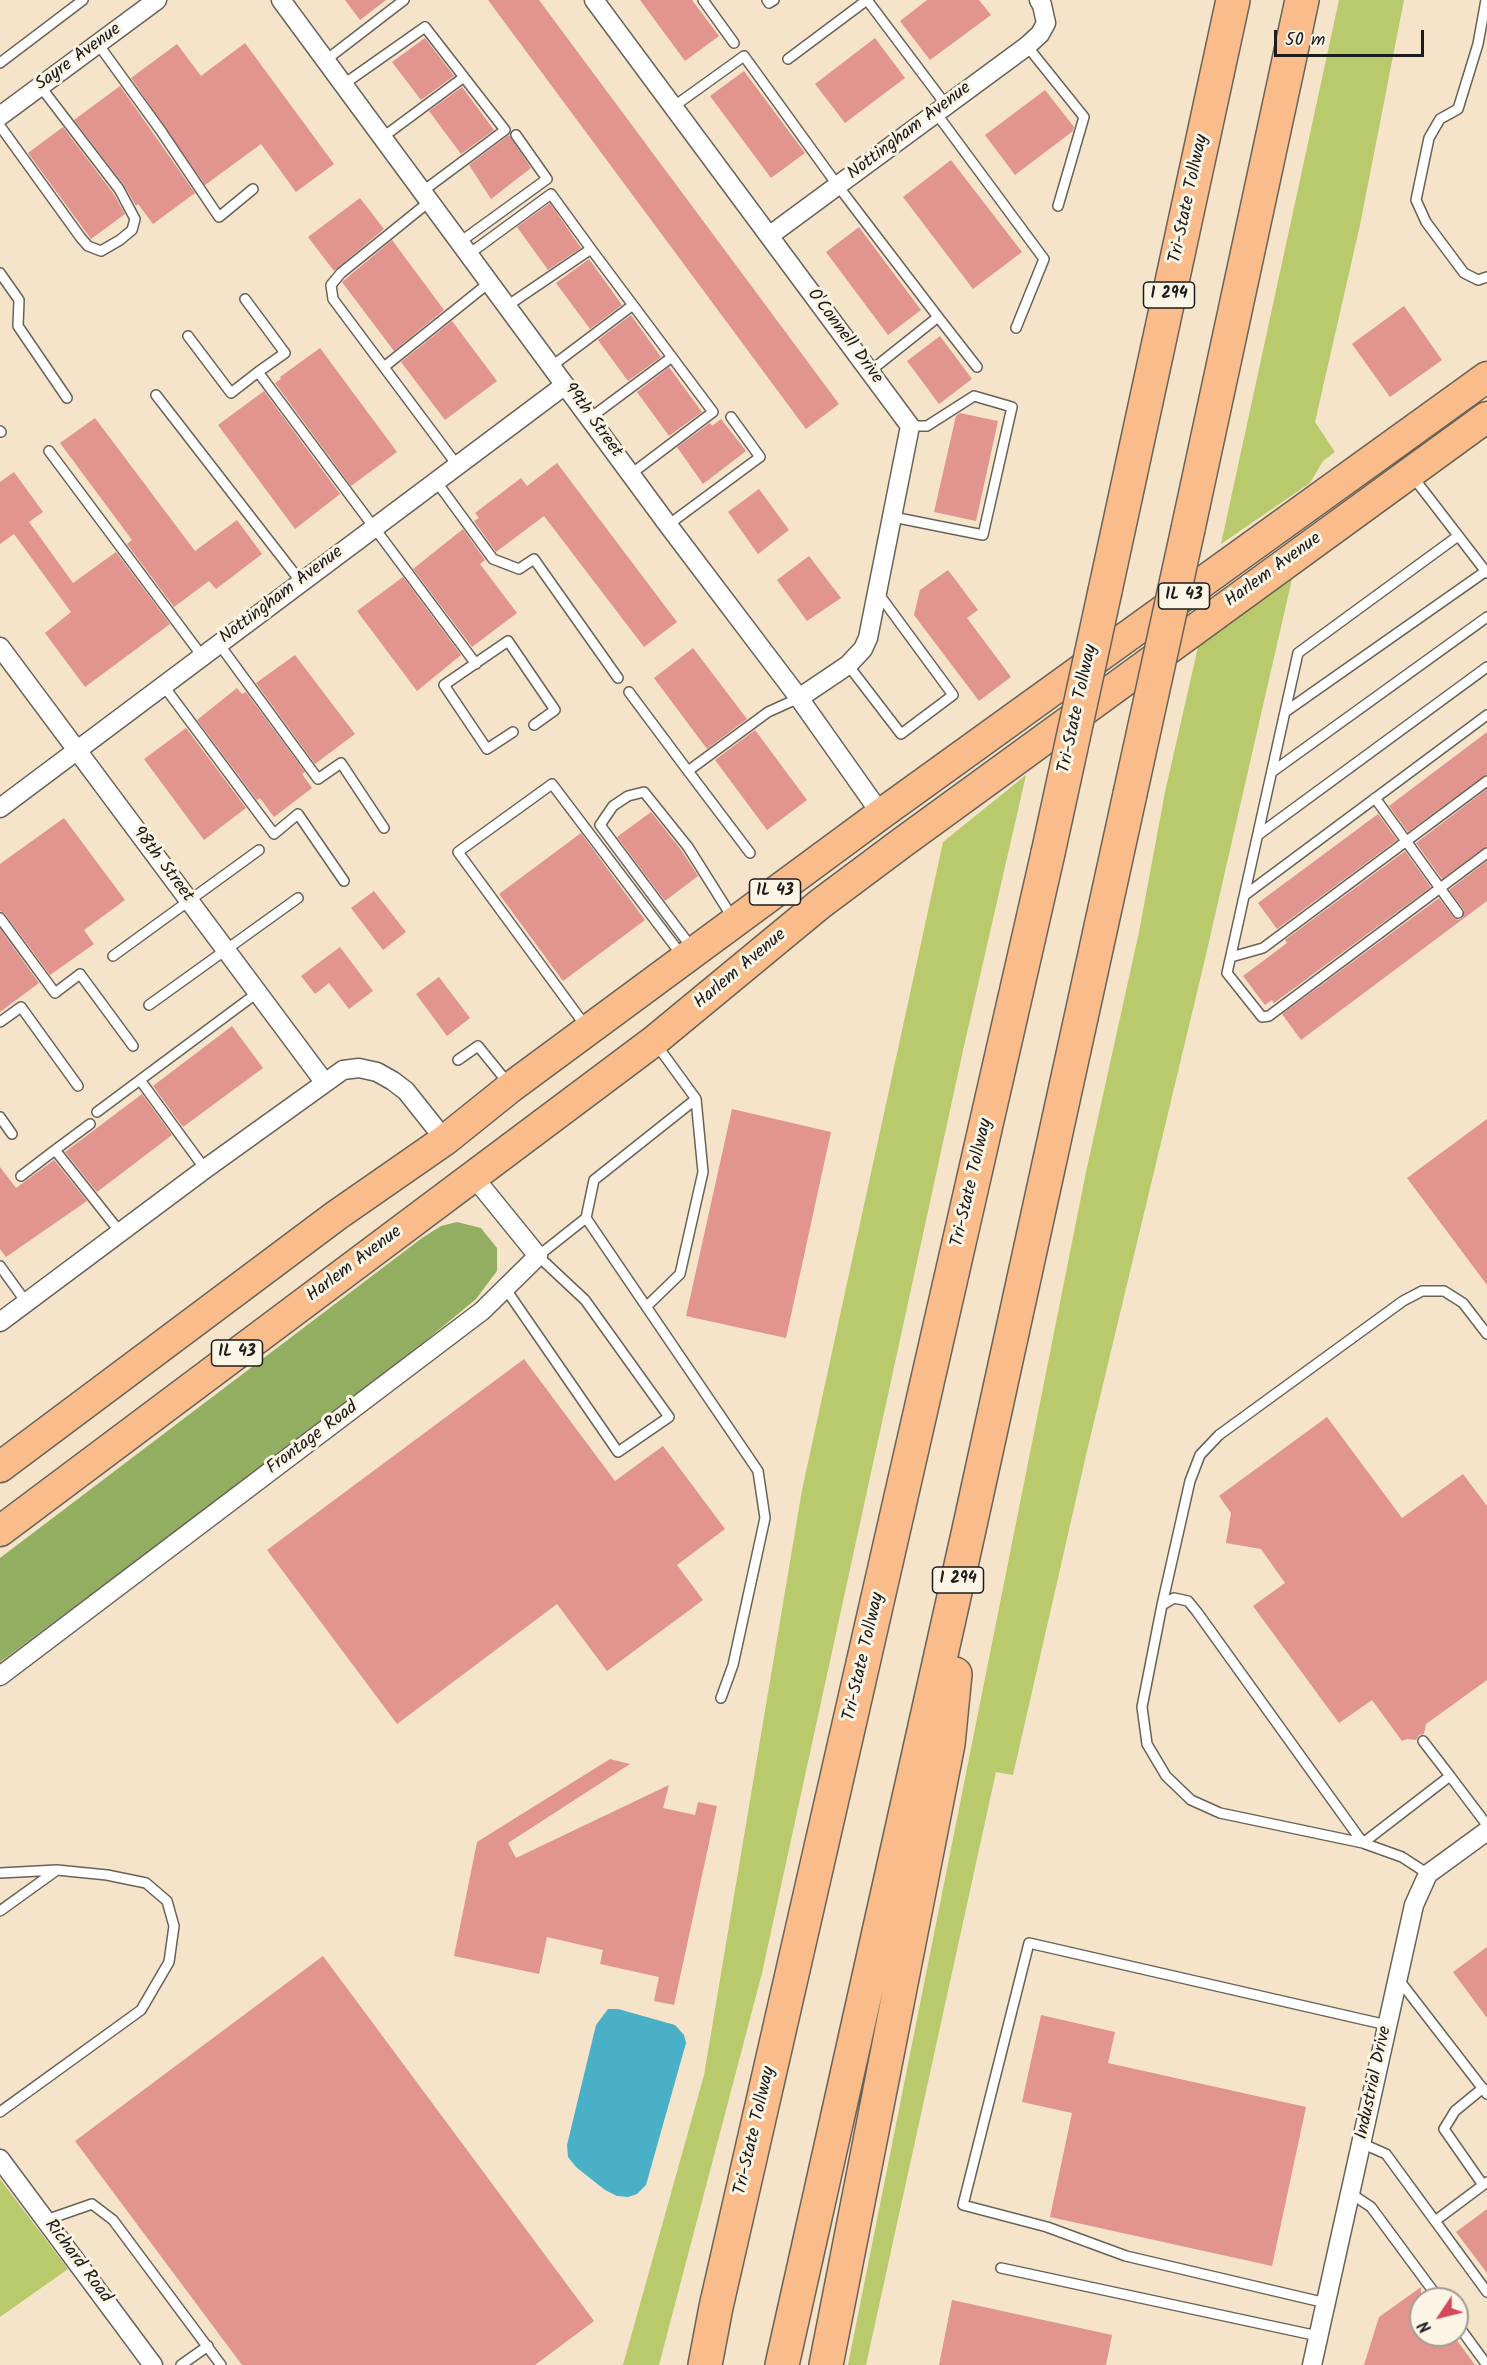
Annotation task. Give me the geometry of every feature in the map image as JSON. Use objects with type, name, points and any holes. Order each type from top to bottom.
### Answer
[{"type":"highway","name":"Tri-State Tollway","points":[[705,2365],[716,2307],[1048,853],[1233,0]]},
{"type":"highway","name":"I 294","points":[[782,2365],[968,1534],[1302,0]]},
{"type":"highway","points":[[826,2365],[948,1744],[968,1534]]},
{"type":"highway","points":[[698,2365],[716,2307]]},
{"type":"main road","name":"Harlem Avenue","points":[[0,1467],[337,1215],[445,1140],[511,1087],[881,814],[1487,377]]},
{"type":"main road","name":"Harlem Avenue","points":[[0,1531],[654,1041],[820,904],[903,842],[1410,472],[1485,422]]},
{"type":"main road","name":"99th Street","points":[[881,814],[903,842]]},
{"type":"street","name":"Sayre Avenue","points":[[0,116],[157,0]]},
{"type":"street","name":"99th Street","points":[[280,0],[345,84],[668,525],[799,698],[881,814]]},
{"type":"street","name":"O'Connell Drive","points":[[594,0],[910,426]]},
{"type":"street","name":"Nottingham Avenue","points":[[769,236],[1027,46],[1040,34],[1046,23],[1039,0]]},
{"type":"street","name":"Nottingham Avenue","points":[[0,808],[565,385]]},
{"type":"street","points":[[799,698],[848,665],[863,649],[868,638],[910,426]]},
{"type":"street","name":"98th Street","points":[[0,647],[76,752],[325,1083]]},
{"type":"street","points":[[0,1322],[205,1169],[344,1071],[359,1068],[376,1072],[393,1081],[406,1090],[445,1140]]},
{"type":"street","points":[[473,1176],[538,1256]]},
{"type":"street","name":"Frontage Road","points":[[0,1676],[482,1311],[538,1256]]},
{"type":"street","name":"Industrial Drive","points":[[1312,2365],[1414,1905],[1428,1874],[1487,1831]]},
{"type":"street","name":"Richard Road","points":[[0,2158],[153,2365]]},
{"type":"lane","points":[[0,63],[83,0]]},
{"type":"lane","points":[[326,60],[404,0]]},
{"type":"lane","points":[[703,0],[734,43]]},
{"type":"lane","points":[[767,0],[769,3],[774,0]]},
{"type":"lane","points":[[788,59],[867,0],[1044,259],[1016,328]]},
{"type":"lane","points":[[1486,0],[1478,44],[1458,109],[1440,119],[1429,138],[1416,200],[1426,222],[1464,273],[1478,280],[1487,277]]},
{"type":"lane","points":[[345,84],[425,27],[505,130],[426,196],[341,273],[331,285],[333,299],[457,465]]},
{"type":"lane","points":[[98,44],[161,130],[219,217],[253,189]]},
{"type":"lane","points":[[1027,46],[1084,117],[1058,206]]},
{"type":"lane","points":[[673,107],[744,56],[838,186],[977,367]]},
{"type":"lane","points":[[383,137],[464,77]]},
{"type":"lane","points":[[0,126],[88,246],[101,251],[132,230],[135,219],[119,189],[40,86]]},
{"type":"lane","points":[[464,248],[547,179],[516,135]]},
{"type":"lane","points":[[464,248],[551,195],[713,411],[631,474]]},
{"type":"lane","points":[[507,306],[591,249]]},
{"type":"lane","points":[[0,273],[19,300],[18,326],[66,398]]},
{"type":"lane","points":[[384,366],[490,282]]},
{"type":"lane","points":[[188,336],[231,393],[285,352],[245,299]]},
{"type":"lane","points":[[552,366],[633,305]]},
{"type":"lane","points":[[869,372],[939,317]]},
{"type":"lane","points":[[590,418],[672,357]]},
{"type":"lane","points":[[258,372],[477,664]]},
{"type":"lane","points":[[156,395],[302,582]]},
{"type":"lane","points":[[893,517],[983,536],[1012,407],[974,396],[927,426],[910,426]]},
{"type":"lane","points":[[668,525],[760,457],[731,417]]},
{"type":"lane","points":[[49,451],[202,656]]},
{"type":"lane","points":[[1285,712],[1486,572],[1410,472]]},
{"type":"lane","points":[[436,481],[493,559],[519,570],[534,559],[618,678]]},
{"type":"lane","points":[[1458,536],[1298,653],[1227,973],[1262,1017],[1269,1016],[1487,853]]},
{"type":"lane","points":[[848,665],[901,734],[953,695],[878,593]]},
{"type":"lane","points":[[1272,772],[1487,617]]},
{"type":"lane","points":[[513,732],[487,749],[444,685],[508,641],[555,710],[534,725]]},
{"type":"lane","points":[[219,644],[318,779],[341,763],[384,828]]},
{"type":"lane","points":[[1258,835],[1487,668]]},
{"type":"lane","points":[[163,686],[274,834],[298,814],[344,881]]},
{"type":"lane","points":[[629,692],[750,853]]},
{"type":"lane","points":[[688,771],[768,712],[799,698]]},
{"type":"lane","points":[[1245,895],[1487,715]]},
{"type":"lane","points":[[1231,957],[1263,948],[1487,781]]},
{"type":"lane","points":[[588,1030],[458,852],[552,784],[690,955]]},
{"type":"lane","points":[[690,955],[600,825],[613,806],[628,796],[644,792],[688,847],[735,922]]},
{"type":"lane","points":[[1376,798],[1458,913]]},
{"type":"lane","points":[[113,956],[259,850]]},
{"type":"lane","points":[[149,1005],[298,898]]},
{"type":"lane","points":[[0,918],[55,993],[80,974],[133,1046]]},
{"type":"lane","points":[[97,1112],[256,993]]},
{"type":"lane","points":[[0,1022],[21,1006],[78,1086]]},
{"type":"lane","points":[[647,1306],[680,1274],[703,1172],[696,1099],[654,1041]]},
{"type":"lane","points":[[458,1060],[478,1046],[511,1087]]},
{"type":"lane","points":[[140,1080],[205,1169]]},
{"type":"lane","points":[[506,1288],[618,1452],[669,1417],[585,1300],[538,1256],[586,1218],[594,1180],[696,1099]]},
{"type":"lane","points":[[0,1117],[12,1134]]},
{"type":"lane","points":[[21,1176],[90,1124]]},
{"type":"lane","points":[[55,1150],[120,1232]]},
{"type":"lane","points":[[586,1218],[758,1471],[765,1518],[733,1665],[721,1698]]},
{"type":"lane","points":[[0,1266],[26,1302]]},
{"type":"lane","points":[[1428,1874],[1402,1857],[1363,1843],[1220,1813],[1191,1800],[1166,1776],[1147,1744],[1142,1707],[1148,1669],[1190,1481],[1200,1455],[1220,1435],[1403,1301],[1422,1291],[1444,1291],[1463,1303],[1487,1334]]},
{"type":"lane","points":[[1162,1605],[1174,1598],[1188,1601],[1363,1843]]},
{"type":"lane","points":[[1423,1741],[1487,1825]]},
{"type":"lane","points":[[1363,1843],[1450,1776]]},
{"type":"lane","points":[[0,1911],[57,1870]]},
{"type":"lane","points":[[0,1873],[57,1870],[107,1875],[146,1883],[167,1901],[174,1926],[169,1962],[141,2010],[0,2112]]},
{"type":"lane","points":[[1326,2303],[1126,2256],[1047,2227],[963,2205],[1029,1943],[1388,2025]]},
{"type":"lane","points":[[1398,1979],[1485,2091],[1455,2111],[1443,2129],[1485,2184],[1435,2221]]},
{"type":"lane","points":[[1361,2143],[1386,2154],[1487,2292]]},
{"type":"lane","points":[[1350,2193],[1371,2206],[1430,2287]]},
{"type":"lane","points":[[46,2220],[92,2204],[113,2220],[221,2365]]},
{"type":"lane","points":[[1001,2268],[1318,2336]]},
{"type":"lane","points":[[1469,2340],[1487,2365]]},
{"type":"lane","points":[[181,2365],[208,2346]]},
{"type":"green space","points":[[1339,0],[1404,0],[1360,225],[1315,422],[1335,452],[1323,461],[1310,483],[1221,544]]},
{"type":"green space","points":[[1292,579],[1013,1775],[996,1772],[866,2365],[848,2365],[1086,1172],[1139,932],[1165,792],[1198,647]]},
{"type":"green space","points":[[1026,775],[964,1046],[762,1973],[659,2365],[623,2365],[704,2075],[802,1490],[943,842]]},
{"type":"green space","points":[[457,1222],[481,1228],[497,1248],[497,1271],[476,1299],[375,1383],[0,1662],[0,1558],[422,1238],[441,1226]]},
{"type":"green space","points":[[0,2179],[68,2269],[0,2317]]},
{"type":"water","points":[[608,2009],[618,2009],[675,2025],[684,2035],[686,2043],[646,2185],[637,2194],[628,2197],[617,2196],[605,2190],[576,2167],[568,2157],[567,2145],[596,2025]]},
{"type":"building","points":[[345,0],[386,0],[360,20]]},
{"type":"building","points":[[488,0],[539,0],[839,404],[806,429]]},
{"type":"building","points":[[640,0],[692,0],[719,36],[685,61]]},
{"type":"building","points":[[927,0],[979,0],[991,15],[930,60],[900,21]]},
{"type":"building","points":[[425,38],[454,76],[421,100],[392,62]]},
{"type":"building","points":[[875,38],[905,78],[845,123],[815,84]]},
{"type":"building","points":[[245,43],[334,164],[296,192],[261,144],[205,185],[131,78],[177,44],[201,76]]},
{"type":"building","points":[[744,71],[805,153],[771,178],[710,96]]},
{"type":"building","points":[[120,86],[195,193],[153,224],[138,204],[136,206],[124,185],[74,120]]},
{"type":"building","points":[[462,87],[494,130],[461,154],[429,111]]},
{"type":"building","points":[[1045,90],[1074,127],[1073,131],[1015,175],[985,135]]},
{"type":"building","points":[[63,127],[113,193],[125,214],[91,239],[28,153]]},
{"type":"building","points":[[509,135],[531,168],[491,199],[469,165]]},
{"type":"building","points":[[951,160],[1022,252],[973,289],[903,197]]},
{"type":"building","points":[[360,198],[384,229],[334,271],[308,237]]},
{"type":"building","points":[[550,203],[581,248],[548,270],[517,227]]},
{"type":"building","points":[[859,227],[921,310],[888,335],[826,252]]},
{"type":"building","points":[[392,240],[444,310],[394,351],[342,282]]},
{"type":"building","points":[[589,259],[622,305],[590,329],[556,283]]},
{"type":"building","points":[[1404,306],[1442,360],[1390,397],[1352,344]]},
{"type":"building","points":[[631,315],[661,357],[628,381],[598,340]]},
{"type":"building","points":[[452,321],[497,381],[445,420],[401,362]]},
{"type":"building","points":[[940,336],[972,379],[939,404],[907,361]]},
{"type":"building","points":[[320,348],[397,452],[351,486],[275,383]]},
{"type":"building","points":[[669,367],[702,412],[669,436],[637,392]]},
{"type":"building","points":[[264,391],[340,494],[295,529],[218,425]]},
{"type":"building","points":[[960,413],[998,421],[976,521],[934,512],[956,416]]},
{"type":"building","points":[[95,418],[195,551],[237,520],[262,554],[216,589],[209,581],[174,607],[127,544],[132,540],[60,443]]},
{"type":"building","points":[[721,419],[746,451],[703,484],[677,447],[710,423],[712,426]]},
{"type":"building","points":[[557,463],[677,622],[644,647],[544,516],[496,552],[474,521],[479,518],[475,513],[521,478],[527,486]]},
{"type":"building","points":[[14,472],[43,512],[29,522],[73,583],[116,552],[170,624],[85,687],[45,633],[71,612],[14,534],[0,544],[0,482]]},
{"type":"building","points":[[759,489],[789,530],[758,554],[728,512]]},
{"type":"building","points":[[463,529],[485,560],[480,564],[517,613],[472,647],[413,569]]},
{"type":"building","points":[[809,556],[841,598],[807,621],[777,580]]},
{"type":"building","points":[[948,570],[978,610],[967,618],[1011,677],[979,701],[914,615],[920,590]]},
{"type":"building","points":[[403,577],[461,655],[417,691],[357,611]]},
{"type":"building","points":[[693,648],[747,719],[707,749],[654,678]]},
{"type":"building","points":[[295,655],[355,734],[315,764],[256,683]]},
{"type":"building","points":[[237,688],[242,694],[246,692],[305,772],[302,774],[312,788],[274,817],[260,798],[257,800],[197,720]]},
{"type":"building","points":[[186,728],[246,808],[204,840],[144,759]]},
{"type":"building","points":[[755,730],[807,800],[767,830],[715,760]]},
{"type":"building","points":[[1487,732],[1487,774],[1408,832],[1389,806]]},
{"type":"building","points":[[1487,789],[1487,846],[1442,879],[1416,843]]},
{"type":"building","points":[[651,812],[682,851],[698,876],[665,901],[617,837]]},
{"type":"building","points":[[1378,814],[1397,840],[1277,929],[1258,903]]},
{"type":"building","points":[[64,818],[125,900],[84,930],[94,944],[50,975],[5,914],[0,911],[0,864]]},
{"type":"building","points":[[581,833],[645,920],[563,981],[499,894]]},
{"type":"building","points":[[1405,851],[1431,887],[1274,1003],[1272,1000],[1265,1005],[1243,976],[1287,943],[1285,940]]},
{"type":"building","points":[[1487,861],[1487,901],[1301,1040],[1282,1014],[1439,898],[1453,917],[1458,920],[1462,918],[1464,910],[1449,890]]},
{"type":"building","points":[[374,891],[406,932],[383,950],[351,908]]},
{"type":"building","points":[[0,929],[39,983],[0,1012]]},
{"type":"building","points":[[340,947],[373,991],[349,1009],[329,983],[315,994],[301,976]]},
{"type":"building","points":[[439,977],[470,1018],[447,1036],[416,994]]},
{"type":"building","points":[[232,1026],[263,1068],[183,1127],[153,1086]]},
{"type":"building","points":[[142,1094],[172,1135],[97,1192],[65,1152]]},
{"type":"building","points":[[732,1109],[831,1132],[786,1338],[686,1316]]},
{"type":"building","points":[[1487,1119],[1487,1285],[1407,1178]]},
{"type":"building","points":[[54,1160],[87,1201],[6,1257],[0,1249],[0,1167],[16,1188]]},
{"type":"building","points":[[524,1359],[615,1481],[663,1446],[725,1529],[677,1565],[703,1600],[607,1671],[557,1604],[397,1724],[267,1550]]},
{"type":"building","points":[[1327,1417],[1402,1518],[1463,1474],[1487,1506],[1487,1680],[1426,1724],[1424,1734],[1419,1735],[1416,1740],[1402,1741],[1372,1700],[1339,1723],[1253,1606],[1285,1583],[1261,1549],[1226,1543],[1231,1513],[1219,1496]]},
{"type":"building","points":[[610,1759],[630,1764],[508,1843],[516,1858],[669,1785],[663,1808],[695,1815],[698,1802],[717,1806],[674,2005],[654,2001],[659,1977],[600,1964],[603,1950],[547,1937],[539,1974],[454,1956],[477,1842]]},
{"type":"building","points":[[1487,1947],[1487,2018],[1453,1972]]},
{"type":"building","points":[[323,1956],[594,2321],[535,2365],[242,2365],[75,2141]]},
{"type":"building","points":[[1041,2015],[1115,2032],[1108,2063],[1306,2107],[1272,2266],[1050,2217],[1072,2113],[1022,2102]]},
{"type":"building","points":[[1487,2209],[1487,2273],[1456,2232]]},
{"type":"building","points":[[1409,2296],[1409,2347],[1462,2347],[1475,2365],[1364,2365],[1379,2317]]},
{"type":"building","points":[[952,2300],[1112,2335],[1106,2365],[939,2365]]}]
